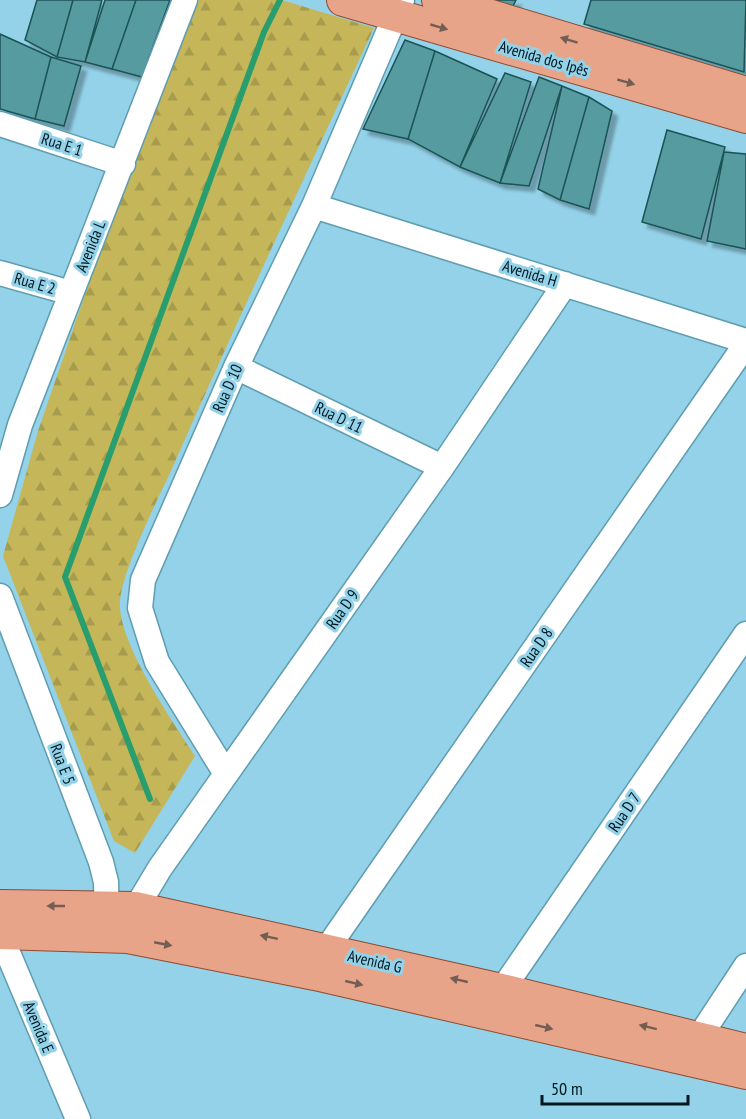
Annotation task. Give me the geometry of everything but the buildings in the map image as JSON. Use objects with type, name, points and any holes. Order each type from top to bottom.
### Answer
[{"type":"main road","name":"Avenida dos Ipês","points":[[343,0],[399,7],[746,117]]},
{"type":"main road","name":"Avenida dos Ipês","points":[[438,0],[746,93]]},
{"type":"main road","name":"Avenida G","points":[[0,906],[326,950],[502,990],[746,1050]]},
{"type":"main road","name":"Avenida G","points":[[0,933],[119,922],[315,974],[746,1073]]},
{"type":"street","name":"Avenida L","points":[[0,495],[10,422],[71,292],[123,164],[185,0]]},
{"type":"street","name":"Rua D 10","points":[[226,774],[157,662],[140,608],[143,580],[236,367],[314,206],[399,7]]},
{"type":"street","name":"Rua E 1","points":[[0,124],[123,164]]},
{"type":"street","name":"Avenida H","points":[[314,206],[746,342]]},
{"type":"street","name":"Rua E 2","points":[[0,273],[71,292]]},
{"type":"street","name":"Rua D 9","points":[[119,922],[160,868],[442,467],[565,284]]},
{"type":"street","name":"Rua D 8","points":[[326,950],[746,342]]},
{"type":"street","name":"Rua D 11","points":[[236,367],[442,467]]},
{"type":"street","name":"Rua E 5","points":[[0,596],[101,862],[119,922]]},
{"type":"street","name":"Rua D 7","points":[[502,990],[746,634]]},
{"type":"street","name":"Avenida E","points":[[0,933],[77,1116]]},
{"type":"street","points":[[698,1039],[746,966]]},
{"type":"street","points":[[77,1116],[101,1119]]},
{"type":"green space","points":[[194,0],[282,0],[374,28],[220,361],[131,560],[125,579],[120,608],[130,644],[150,684],[195,756],[135,853],[114,841],[3,556],[38,431],[89,283]]},
{"type":"waterway","points":[[150,799],[65,577],[264,32],[280,0]]}]
